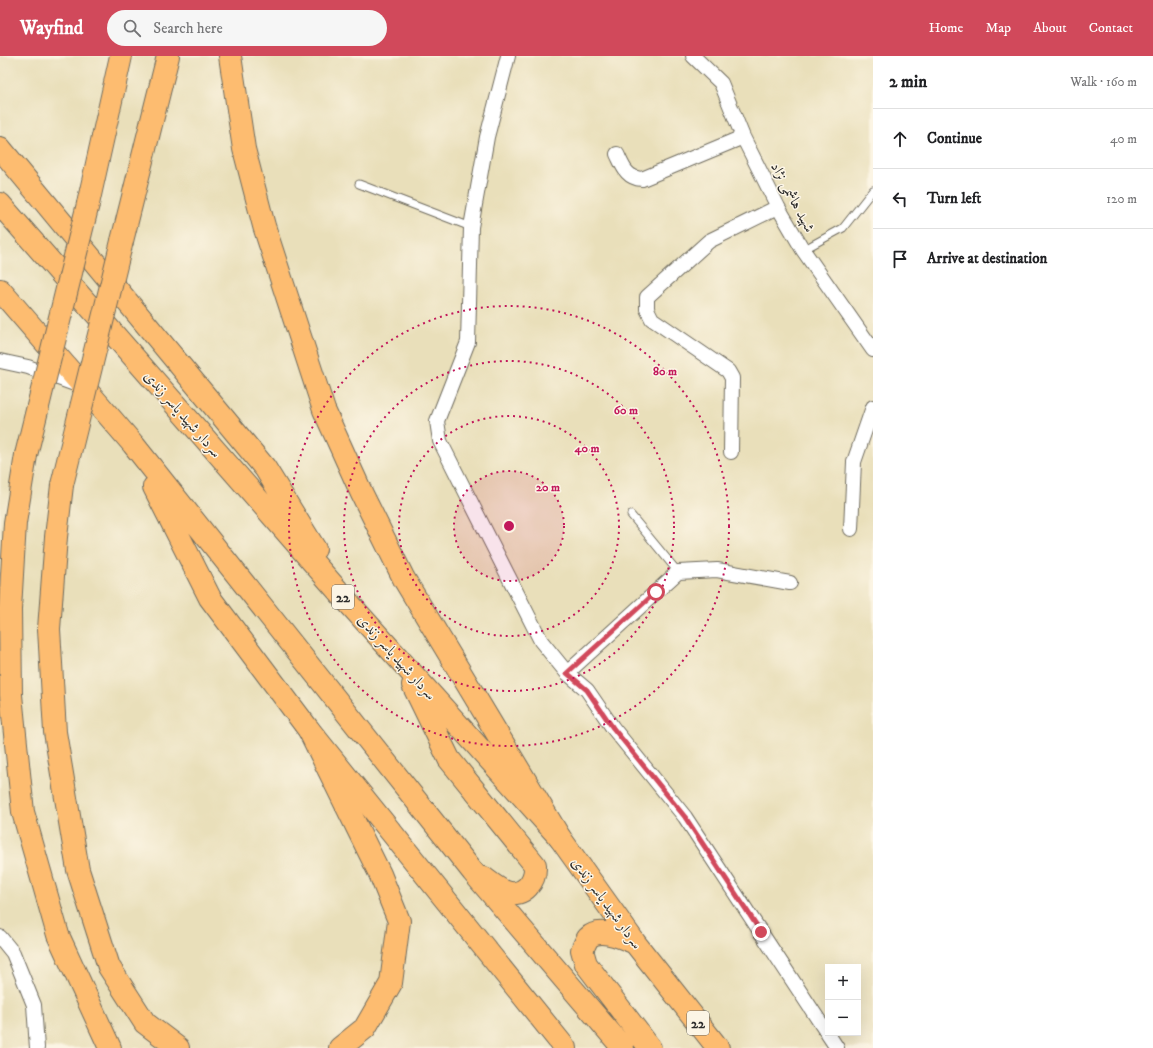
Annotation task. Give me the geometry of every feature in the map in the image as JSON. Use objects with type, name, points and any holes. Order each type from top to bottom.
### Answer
[{"type":"highway","points":[[110,1048],[58,935],[23,812],[11,695],[10,609],[15,523],[26,455],[88,204],[121,56]]},
{"type":"highway","points":[[168,56],[62,485],[56,536],[49,629],[55,732],[78,870],[109,967],[146,1023],[178,1048]]},
{"type":"highway","points":[[230,56],[244,149],[264,226],[324,410],[362,494],[404,579],[560,838]]},
{"type":"highway","points":[[0,148],[266,468],[346,600]]},
{"type":"highway","name":"سردار شهید یاسر زندی","points":[[0,204],[346,600],[560,838],[635,943],[718,1048]]},
{"type":"highway","points":[[0,290],[133,444],[473,872],[623,1048]]},
{"type":"highway","points":[[133,444],[210,598],[309,730],[565,1048]]},
{"type":"highway","points":[[403,664],[449,759],[535,865],[533,882],[525,889],[517,892],[506,892],[473,872]]},
{"type":"highway","points":[[309,730],[380,874],[399,921],[391,983],[365,1028],[340,1048]]},
{"type":"highway","points":[[635,943],[613,935],[596,934],[588,938],[582,950],[586,964],[650,1048]]},
{"type":"street","points":[[508,56],[487,137],[471,227],[468,342],[437,421],[440,441],[541,641],[567,673],[587,690],[613,728],[685,817],[837,1048]]},
{"type":"street","name":"شهید هاشمی نژاد","points":[[693,56],[721,82],[743,137],[778,207],[803,250],[873,350]]},
{"type":"street","points":[[617,154],[628,174],[635,178],[642,178],[743,137]]},
{"type":"street","points":[[732,452],[732,378],[728,371],[652,319],[646,309],[647,298],[709,241],[778,207]]},
{"type":"street","points":[[0,361],[28,367],[84,387]]},
{"type":"street","points":[[851,529],[854,462],[873,407]]},
{"type":"street","points":[[567,673],[678,572],[717,570],[790,583]]},
{"type":"street","points":[[0,937],[13,953],[34,1005],[37,1048]]},
{"type":"lane","points":[[359,184],[471,227]]},
{"type":"lane","points":[[803,250],[843,228],[873,190]]},
{"type":"lane","points":[[631,515],[678,572]]},
{"type":"route","points":[[656,592],[567,673],[587,690],[613,728],[685,817],[761,932]]}]
